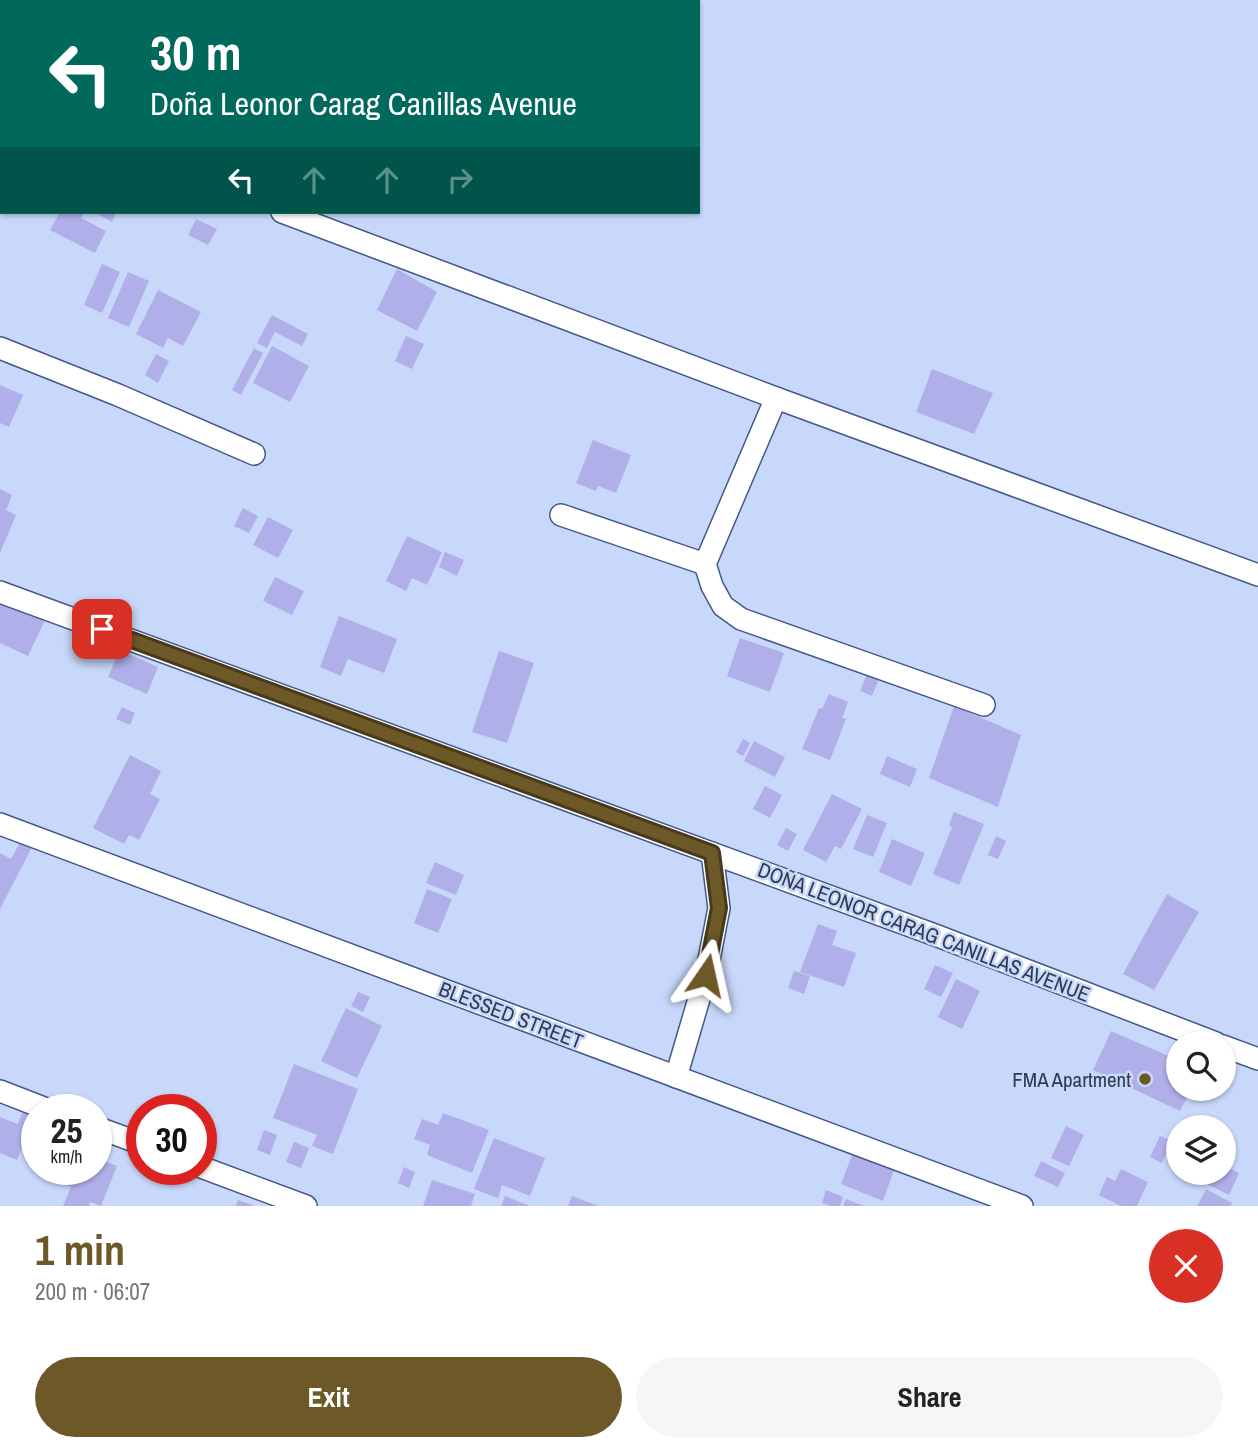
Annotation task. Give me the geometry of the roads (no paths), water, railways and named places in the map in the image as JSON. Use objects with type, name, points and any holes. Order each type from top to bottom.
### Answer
[{"type":"street","points":[[287,214],[776,398],[1258,575]]},
{"type":"street","points":[[0,348],[254,454]]},
{"type":"street","points":[[776,398],[705,564],[712,586],[723,606],[741,619],[984,705]]},
{"type":"street","points":[[561,515],[705,564]]},
{"type":"street","name":"DOÑA LEONOR CARAG CANILLAS AVENUE","points":[[0,592],[935,935],[1185,1031]]},
{"type":"street","name":"BLESSED STREET","points":[[0,824],[1022,1206]]},
{"type":"street","points":[[676,1077],[706,975],[719,908],[712,853]]},
{"type":"street","points":[[1236,1051],[1258,1059]]},
{"type":"street","points":[[0,1091],[21,1099]]},
{"type":"street","points":[[217,1173],[306,1206]]},
{"type":"place","name":"FMA Apartment","points":[[1145,1079]]}]
